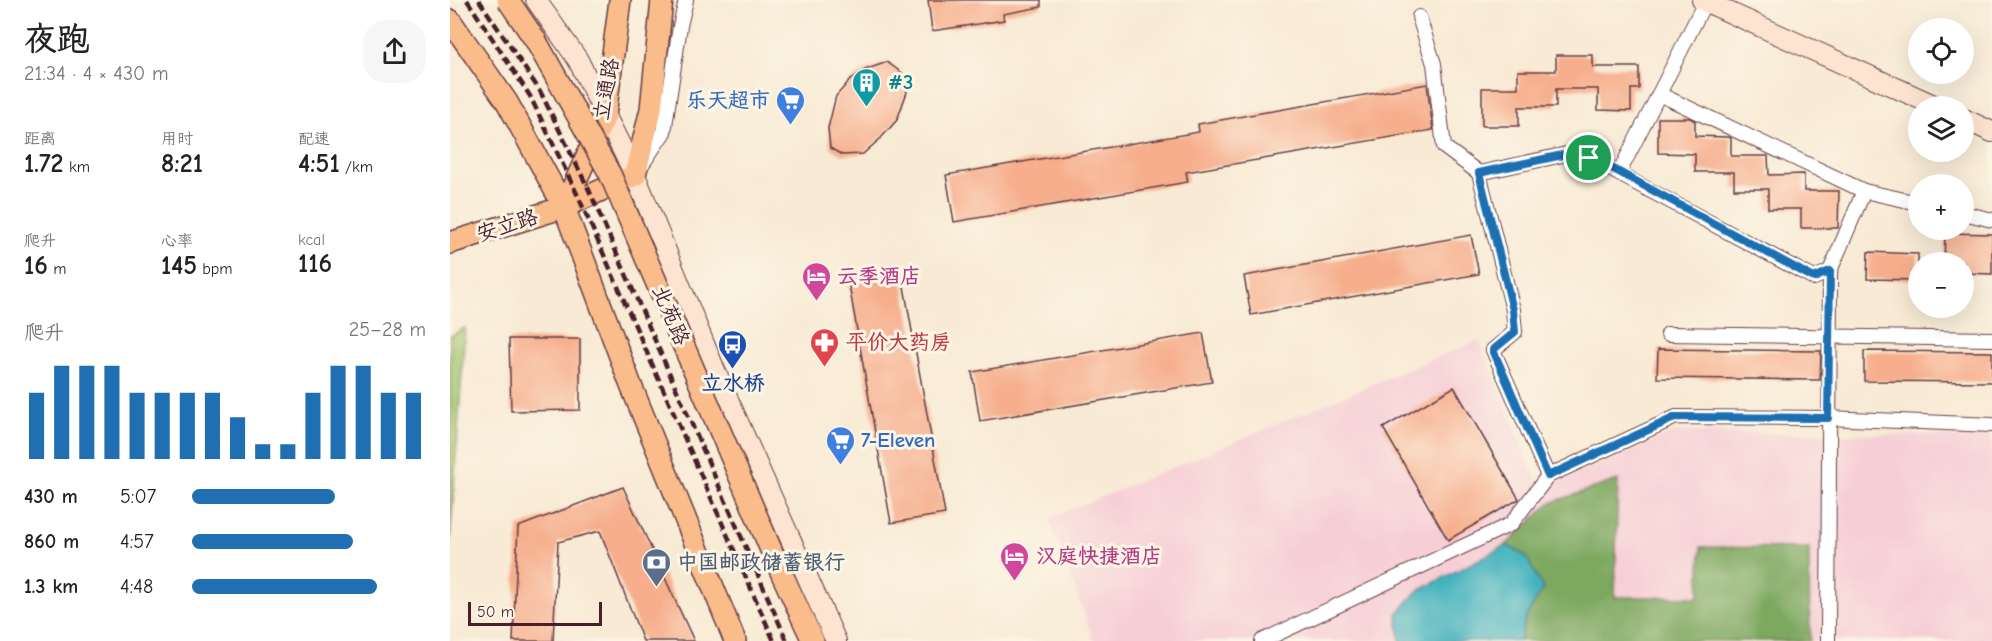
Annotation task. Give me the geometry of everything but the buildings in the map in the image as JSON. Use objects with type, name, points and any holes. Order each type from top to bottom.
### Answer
[{"type":"main road","name":"北苑路","points":[[508,0],[536,41],[610,174],[813,641]]},
{"type":"main road","name":"立通路","points":[[564,207],[606,116],[620,0]]},
{"type":"main road","points":[[635,175],[651,109],[662,0]]},
{"type":"main road","points":[[450,20],[507,102],[564,207],[630,382],[735,641]]},
{"type":"main road","name":"安立路","points":[[450,243],[564,207],[635,175]]},
{"type":"street","name":"北苑路","points":[[536,0],[578,60],[635,175],[714,368],[836,641]]},
{"type":"street","points":[[635,175],[664,132],[686,0]]},
{"type":"street","points":[[1619,173],[1704,1],[1914,96]]},
{"type":"street","points":[[1419,16],[1434,64],[1444,147],[1479,173],[1513,310],[1515,332],[1493,350],[1548,476]]},
{"type":"street","points":[[1659,94],[1864,191],[1908,202]]},
{"type":"street","points":[[1974,124],[1992,132]]},
{"type":"street","points":[[1479,173],[1567,154],[1589,158],[1814,278],[1830,271]]},
{"type":"street","points":[[1828,641],[1830,271],[1864,191]]},
{"type":"street","points":[[1974,216],[1992,220]]},
{"type":"street","points":[[1668,334],[1992,339]]},
{"type":"street","points":[[1262,641],[1511,524],[1548,476],[1676,417],[1828,418],[1992,425]]},
{"type":"shaded area","points":[[1479,340],[1540,489],[1675,432],[1992,436],[1992,641],[1094,641],[1049,519]]},
{"type":"green space","points":[[465,328],[450,544],[450,336]]},
{"type":"green space","points":[[1618,480],[1615,597],[1699,597],[1701,547],[1809,548],[1810,641],[1519,641],[1526,617],[1543,589],[1526,556],[1506,545],[1550,503]]},
{"type":"water","points":[[1506,545],[1526,556],[1543,589],[1526,617],[1519,641],[1400,641],[1397,614],[1416,592]]},
{"type":"railway","points":[[467,0],[530,96],[578,196],[774,641]]},
{"type":"railway","points":[[479,0],[540,91],[589,190],[787,641]]},
{"type":"place","name":"#3","points":[[867,108]]},
{"type":"place","name":"乐天超市","points":[[791,126]]},
{"type":"place","name":"云季酒店","points":[[816,302]]},
{"type":"place","name":"平价大药房","points":[[825,368]]},
{"type":"place","name":"立水桥","points":[[733,370]]},
{"type":"place","name":"7-Eleven","points":[[840,466]]},
{"type":"place","name":"汉庭快捷酒店","points":[[1015,582]]},
{"type":"place","name":"中国邮政储蓄银行","points":[[656,588]]},
{"type":"route","points":[[1567,154],[1589,158],[1606,165],[1814,278],[1830,271],[1828,418],[1676,417],[1548,476],[1493,350],[1515,332],[1513,310],[1479,173],[1567,154]]}]
